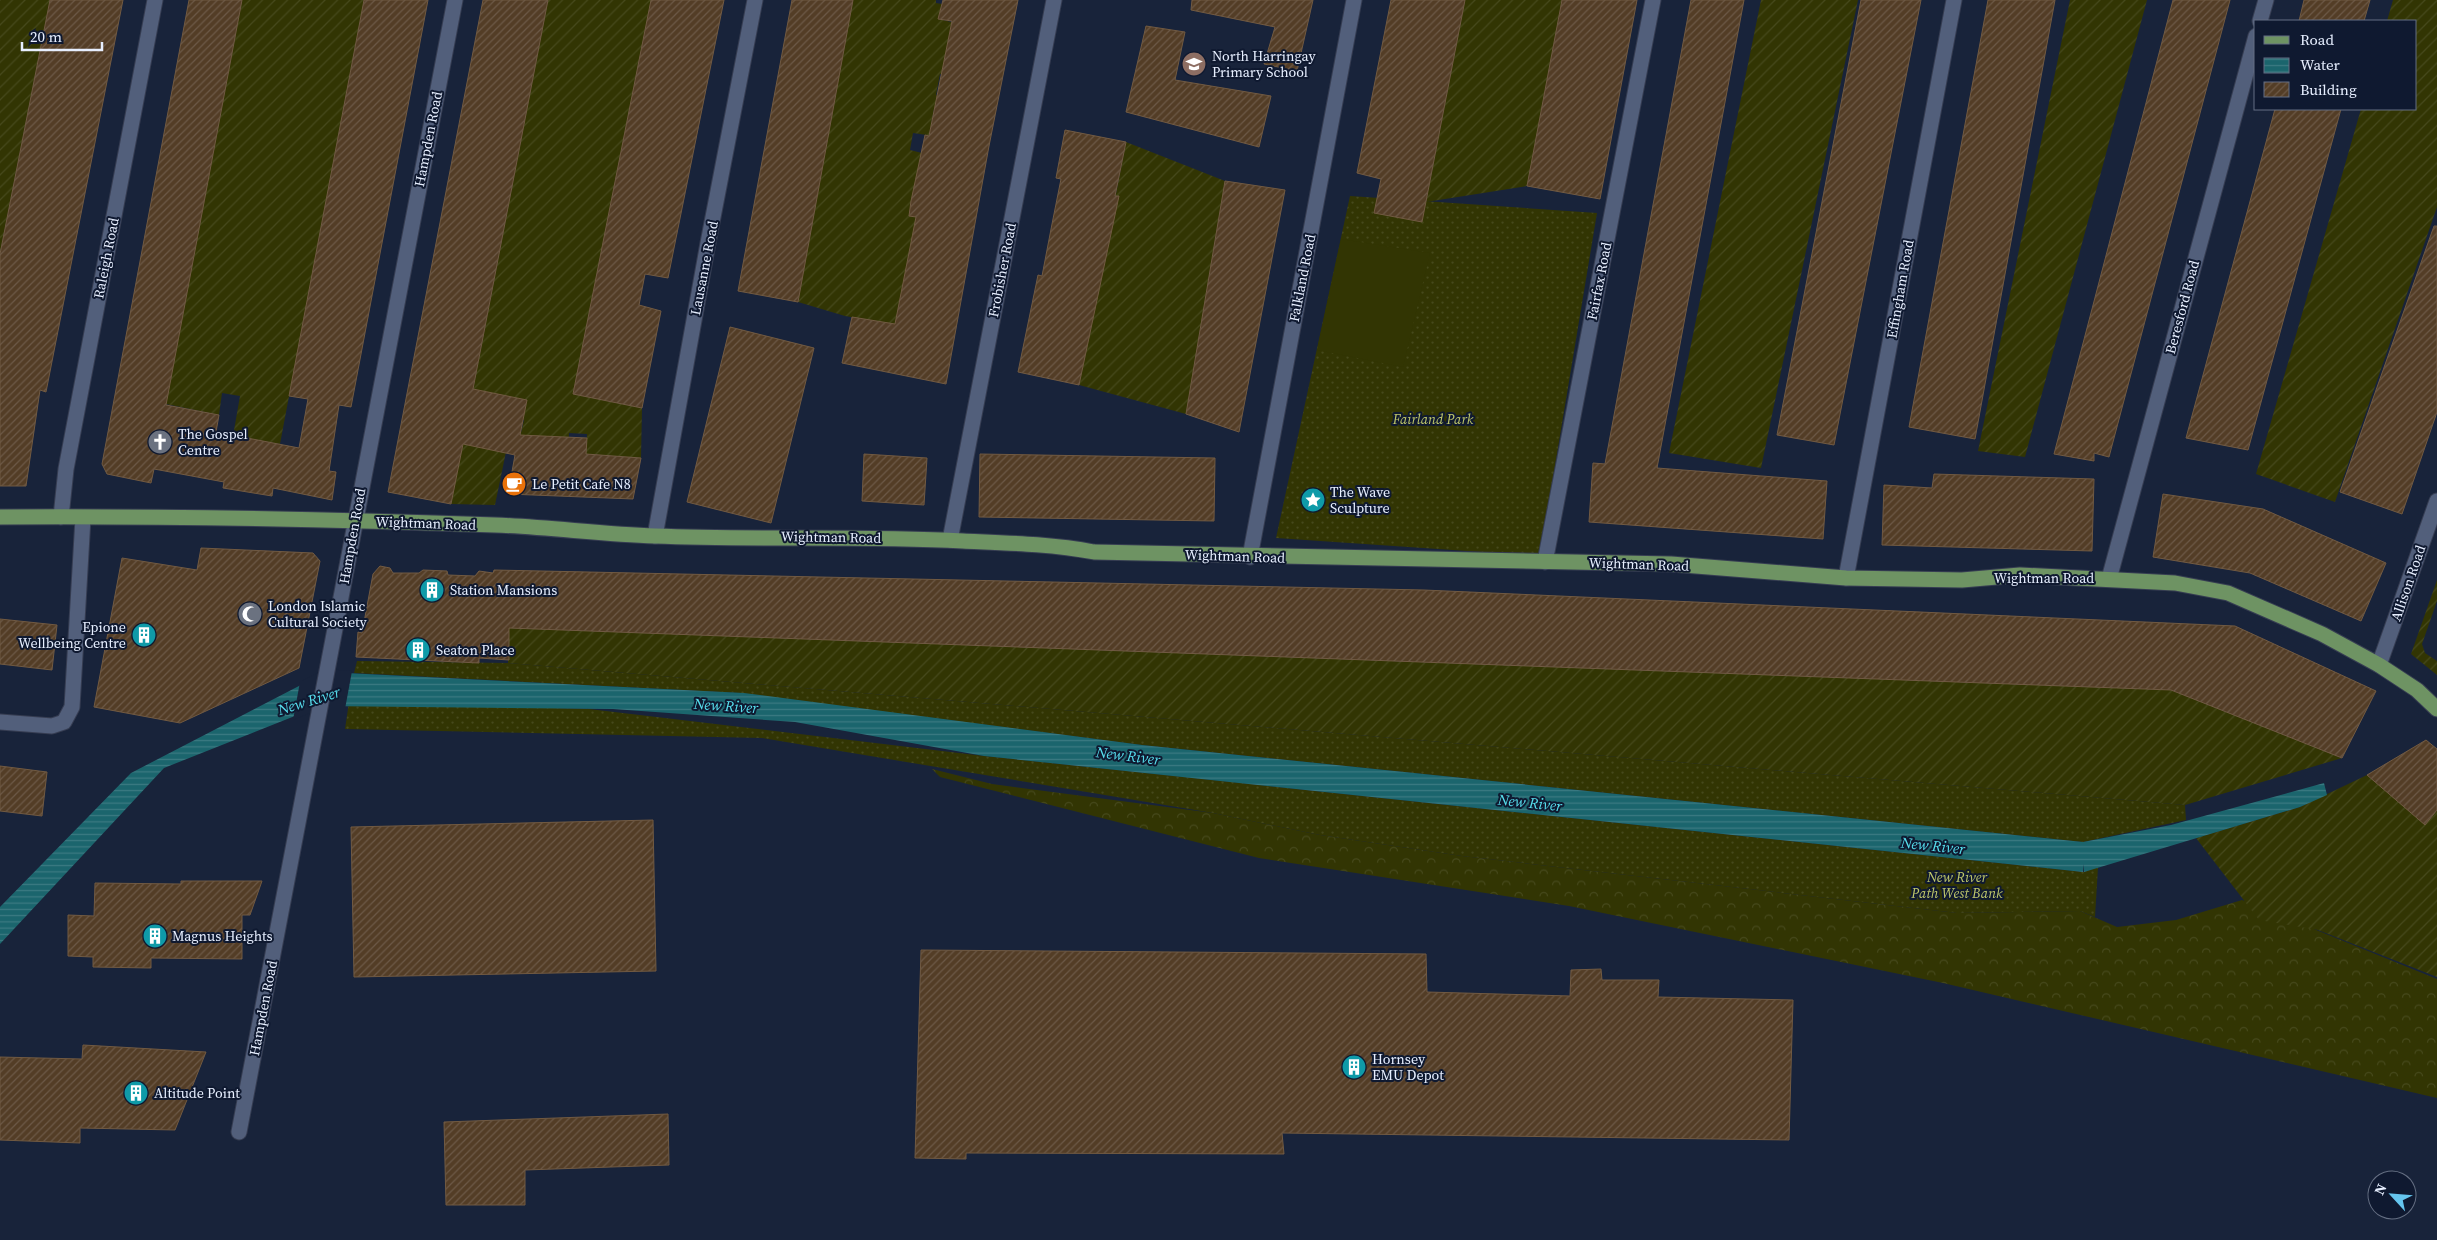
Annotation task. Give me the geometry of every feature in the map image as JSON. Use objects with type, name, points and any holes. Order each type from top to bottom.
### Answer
[{"type":"main road","name":"Wightman Road","points":[[0,517],[83,518],[165,516],[355,521],[499,526],[655,536],[830,536],[950,540],[1056,545],[1094,552],[1250,557],[1355,559],[1389,557],[1671,564],[1846,578],[1962,580],[2020,575],[2175,583],[2228,593],[2322,634],[2379,665],[2417,690],[2437,709]]},
{"type":"street","name":"Raleigh Road","points":[[61,517],[68,459],[155,0]]},
{"type":"street","name":"Hampden Road","points":[[239,1132],[455,0]]},
{"type":"street","name":"Lausanne Road","points":[[655,536],[697,302],[755,0]]},
{"type":"street","name":"Frobisher Road","points":[[950,540],[1054,0]]},
{"type":"street","name":"Falkland Road","points":[[1250,557],[1354,0]]},
{"type":"street","name":"Fairfax Road","points":[[1545,562],[1653,0]]},
{"type":"street","name":"Effingham Road","points":[[1846,578],[1954,0]]},
{"type":"street","points":[[2260,20],[2266,0]]},
{"type":"street","name":"Beresford Road","points":[[2109,579],[2254,43]]},
{"type":"street","name":"Allison Road","points":[[2379,665],[2437,500]]},
{"type":"street","points":[[0,722],[52,726],[64,722],[72,707],[83,518]]},
{"type":"green space","points":[[0,0],[50,0],[0,253]]},
{"type":"green space","points":[[242,0],[364,0],[280,444],[233,436],[240,396],[222,393],[219,415],[166,404]]},
{"type":"green space","points":[[548,0],[651,0],[573,394],[642,408],[641,458],[586,454],[587,434],[569,433],[567,464],[512,471],[524,420],[513,418],[495,505],[451,504]]},
{"type":"green space","points":[[853,0],[936,0],[936,3],[942,4],[939,19],[983,30],[949,37],[944,64],[966,79],[940,74],[936,95],[954,99],[960,114],[934,109],[931,125],[960,131],[939,141],[927,135],[913,133],[910,150],[926,154],[941,222],[903,286],[897,315],[924,330],[845,316],[798,302]]},
{"type":"green space","points":[[1465,0],[1562,0],[1527,186],[1426,202]]},
{"type":"green space","points":[[1761,0],[1858,0],[1761,468],[1669,453]]},
{"type":"green space","points":[[2070,0],[2147,0],[2025,457],[1978,451]]},
{"type":"green space","points":[[2393,0],[2437,0],[2437,207],[2335,502],[2256,474],[2361,110],[2417,110],[2417,20],[2387,20]]},
{"type":"green space","points":[[1126,142],[1225,181],[1186,414],[1079,385]]},
{"type":"green space","name":"Fairland Park","points":[[1350,196],[1597,213],[1540,556],[1276,538]]},
{"type":"green space","points":[[1341,239],[1430,253],[1403,367],[1317,350]]},
{"type":"green space","points":[[2437,580],[2437,601],[2422,644],[2425,653],[2437,661],[2437,675],[2411,654]]},
{"type":"green space","points":[[509,628],[2171,690],[2342,758],[2185,805],[508,663]]},
{"type":"green space","points":[[357,661],[508,663],[2185,805],[2186,820],[2083,842],[1142,745],[741,693],[354,673]]},
{"type":"green space","name":"New River Path West Bank","points":[[349,702],[589,709],[984,756],[2084,872],[2098,867],[2095,917],[2080,911],[1957,913],[1462,856],[1320,835],[1213,813],[762,738],[345,729]]},
{"type":"green space","points":[[932,769],[992,784],[1213,813],[1320,835],[1462,856],[1957,913],[2080,911],[2117,927],[2176,920],[2242,900],[2437,979],[2437,1098],[1943,983],[1569,906],[1259,858],[940,777]]},
{"type":"green space","points":[[2367,775],[2425,824],[2437,810],[2437,977],[2318,930],[2259,920],[2196,838],[2300,807]]},
{"type":"water","name":"New River","points":[[326,672],[744,693],[1142,745],[2083,842],[2171,825],[2324,783],[2327,795],[2300,807],[2084,872],[2083,864],[2083,872],[984,756],[795,722],[613,709],[320,706],[164,768],[0,944],[0,907],[131,773]]},
{"type":"pier","points":[[325,669],[352,671],[345,709],[320,709],[293,720],[300,682]]},
{"type":"building","points":[[50,0],[123,0],[46,392],[40,390],[26,486],[0,486],[0,254]]},
{"type":"building","points":[[189,0],[242,0],[166,405],[219,415],[216,432],[299,448],[308,399],[289,396],[364,0],[428,0],[351,407],[339,405],[329,471],[336,472],[332,500],[273,488],[272,496],[223,488],[224,482],[154,469],[151,483],[107,474],[102,464]]},
{"type":"building","points":[[483,0],[548,0],[473,389],[527,400],[520,435],[587,438],[586,454],[641,458],[633,499],[508,494],[515,455],[463,444],[451,504],[388,492]]},
{"type":"building","points":[[651,0],[724,0],[668,278],[645,274],[639,305],[661,311],[642,408],[573,394]]},
{"type":"building","points":[[792,0],[853,0],[798,302],[738,291]]},
{"type":"building","points":[[943,0],[1018,0],[989,146],[946,384],[842,363],[852,317],[895,324],[916,217],[909,216],[911,201],[925,135],[929,136],[952,21],[938,19]]},
{"type":"building","points":[[1192,0],[1313,0],[1297,71],[1264,64],[1275,27],[1191,10]]},
{"type":"building","points":[[1391,0],[1465,0],[1422,222],[1374,213],[1381,179],[1357,173]]},
{"type":"building","points":[[1562,0],[1637,0],[1600,199],[1527,186]]},
{"type":"building","points":[[1691,0],[1744,0],[1657,468],[1827,481],[1823,539],[1589,522],[1593,463],[1605,464]]},
{"type":"building","points":[[1861,0],[1921,0],[1834,445],[1777,435]]},
{"type":"building","points":[[1988,0],[2055,0],[1975,439],[1909,427]]},
{"type":"building","points":[[2173,0],[2230,0],[2109,457],[2094,453],[2094,461],[2054,454]]},
{"type":"building","points":[[2304,0],[2370,0],[2364,20],[2299,20]]},
{"type":"building","points":[[1146,26],[1185,32],[1175,80],[1271,96],[1259,147],[1126,112]]},
{"type":"building","points":[[2275,110],[2341,110],[2248,450],[2186,438]]},
{"type":"building","points":[[1065,130],[1126,142],[1115,196],[1119,196],[1079,385],[1018,372],[1038,275],[1042,276],[1061,179],[1056,178]]},
{"type":"building","points":[[1225,181],[1285,190],[1239,432],[1186,414]]},
{"type":"building","points":[[2434,226],[2437,226],[2437,412],[2402,514],[2340,492]]},
{"type":"building","points":[[730,327],[814,348],[771,523],[687,502]]},
{"type":"building","points":[[864,454],[927,458],[924,505],[862,501]]},
{"type":"building","points":[[980,454],[1215,458],[1214,521],[979,517]]},
{"type":"building","points":[[1934,474],[2094,479],[2092,551],[1882,545],[1884,485],[1932,488]]},
{"type":"building","points":[[2163,494],[2263,509],[2386,563],[2361,621],[2250,573],[2153,557]]},
{"type":"building","name":"London Islamic Cultural Society","points":[[201,548],[313,553],[320,561],[299,668],[180,723],[94,707],[122,558],[197,570]]},
{"type":"building","points":[[380,566],[390,568],[393,573],[419,573],[423,570],[447,571],[448,575],[475,576],[479,571],[493,573],[494,570],[1424,590],[2235,626],[2376,691],[2342,758],[2171,690],[509,628],[509,660],[479,658],[479,663],[356,657],[358,632],[362,633],[373,574]]},
{"type":"building","points":[[0,619],[57,625],[52,670],[0,664]]},
{"type":"building","points":[[2426,740],[2437,749],[2437,810],[2425,825],[2367,775]]},
{"type":"building","points":[[0,766],[47,772],[42,816],[0,811]]},
{"type":"building","points":[[653,820],[656,971],[354,977],[351,827]]},
{"type":"building","name":"Magnus Heights","points":[[181,881],[262,881],[250,915],[242,915],[242,959],[151,958],[151,968],[93,967],[93,957],[68,956],[68,915],[94,916],[95,883],[181,884]]},
{"type":"building","name":"Hornsey EMU Depot","points":[[921,950],[1426,954],[1427,992],[1570,996],[1571,970],[1601,969],[1602,980],[1659,980],[1658,997],[1793,1000],[1789,1140],[1282,1133],[1284,1154],[966,1153],[966,1159],[915,1158]]},
{"type":"building","points":[[83,1045],[206,1052],[175,1130],[80,1128],[80,1143],[0,1140],[0,1057],[82,1059]]},
{"type":"building","points":[[668,1114],[669,1165],[525,1170],[525,1205],[446,1205],[444,1122]]},
{"type":"place","name":"North Harringay Primary School","points":[[1194,64]]},
{"type":"place","name":"The Gospel Centre","points":[[160,442]]},
{"type":"place","name":"Le Petit Cafe N8","points":[[514,484]]},
{"type":"place","name":"The Wave Sculpture","points":[[1313,500]]},
{"type":"place","name":"Station Mansions","points":[[432,590]]},
{"type":"place","name":"London Islamic Cultural Society","points":[[250,614]]},
{"type":"place","name":"Epione Wellbeing Centre","points":[[144,635]]},
{"type":"place","name":"Seaton Place","points":[[418,650]]},
{"type":"place","name":"Magnus Heights","points":[[155,936]]},
{"type":"place","name":"Hornsey EMU Depot","points":[[1354,1067]]},
{"type":"place","name":"Altitude Point","points":[[136,1093]]}]
